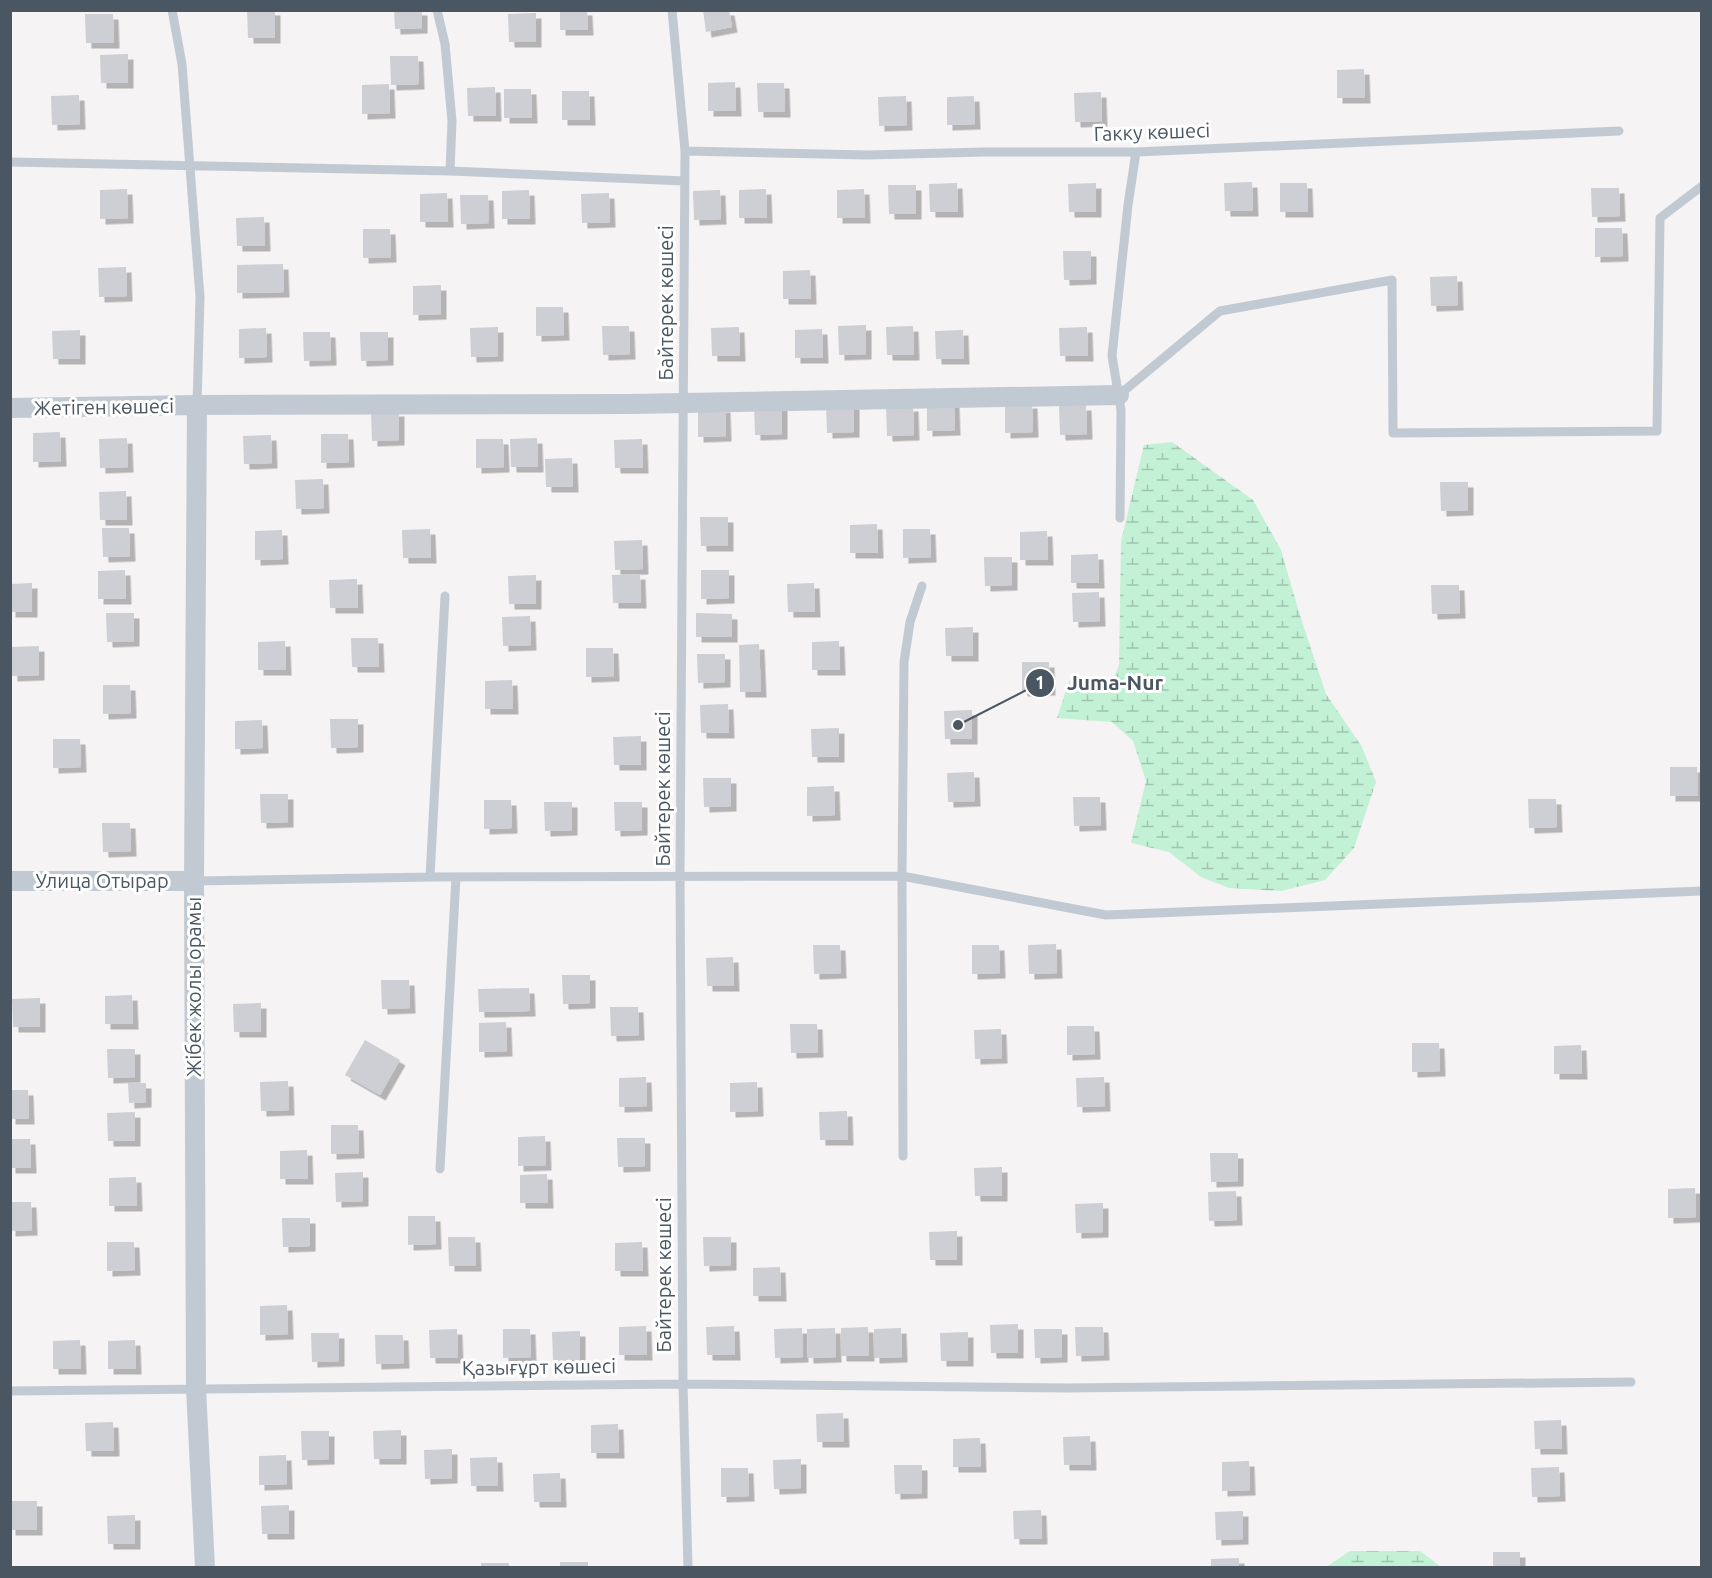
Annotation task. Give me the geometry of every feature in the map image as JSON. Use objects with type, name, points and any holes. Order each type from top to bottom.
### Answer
[{"type":"street","name":"Жетіген көшесі","points":[[10,408],[619,404],[1119,395]]},
{"type":"street","name":"Жібек жолы орамы","points":[[197,405],[194,881],[196,1388],[205,1568]]},
{"type":"street","name":"Улица Отырар","points":[[10,881],[194,881]]},
{"type":"lane","points":[[172,10],[182,64],[200,297],[197,405]]},
{"type":"lane","points":[[436,10],[445,44],[452,121],[450,171]]},
{"type":"lane","name":"Байтерек көшесі","points":[[672,10],[686,151],[680,877],[683,1384],[688,1568]]},
{"type":"lane","name":"Гакку көшесі","points":[[686,151],[868,155],[1136,152],[1619,130]]},
{"type":"lane","points":[[1120,518],[1121,411],[1112,356],[1136,152]]},
{"type":"lane","points":[[10,162],[450,171],[685,181]]},
{"type":"lane","points":[[1119,395],[1220,311],[1392,280],[1393,433],[1657,431],[1660,218],[1701,186]]},
{"type":"lane","points":[[903,1156],[904,662],[910,622],[922,586]]},
{"type":"lane","points":[[430,877],[445,596]]},
{"type":"lane","points":[[194,881],[430,877],[902,876],[1106,915],[1701,891]]},
{"type":"lane","points":[[440,1169],[456,878]]},
{"type":"lane","name":"Қазығұрт көшесі","points":[[10,1391],[683,1384],[1067,1388],[1631,1382]]},
{"type":"green space","points":[[1172,442],[1253,500],[1281,550],[1326,694],[1362,747],[1376,782],[1354,848],[1325,880],[1281,891],[1229,888],[1201,877],[1169,852],[1131,843],[1146,781],[1133,741],[1112,722],[1057,718],[1069,681],[1114,678],[1119,665],[1121,541],[1144,445]]},
{"type":"green space","points":[[1350,1551],[1420,1551],[1441,1567],[1326,1567]]},
{"type":"building","points":[[247,10],[275,10],[275,38],[248,38]]},
{"type":"building","points":[[394,10],[422,10],[422,28],[395,29]]},
{"type":"building","points":[[560,10],[587,10],[588,30],[560,30]]},
{"type":"building","points":[[703,10],[729,10],[732,27],[706,32]]},
{"type":"building","points":[[536,13],[536,42],[509,42],[508,14]]},
{"type":"building","points":[[85,14],[113,14],[114,43],[86,43]]},
{"type":"building","points":[[128,54],[128,83],[101,83],[100,55]]},
{"type":"building","points":[[390,56],[418,56],[419,84],[391,85]]},
{"type":"building","points":[[1364,69],[1365,98],[1337,98],[1337,70]]},
{"type":"building","points":[[735,82],[736,111],[708,111],[708,83]]},
{"type":"building","points":[[757,83],[784,83],[785,112],[758,112]]},
{"type":"building","points":[[389,84],[390,113],[362,114],[362,85]]},
{"type":"building","points":[[495,87],[496,116],[468,116],[467,88]]},
{"type":"building","points":[[504,89],[531,89],[532,118],[504,118]]},
{"type":"building","points":[[562,91],[589,91],[590,120],[562,120]]},
{"type":"building","points":[[1101,92],[1102,121],[1075,122],[1074,93]]},
{"type":"building","points":[[79,95],[80,124],[52,125],[51,96]]},
{"type":"building","points":[[906,96],[907,125],[879,126],[878,97]]},
{"type":"building","points":[[974,96],[975,124],[947,125],[947,97]]},
{"type":"building","points":[[1252,182],[1253,211],[1225,211],[1224,183]]},
{"type":"building","points":[[957,183],[958,212],[930,212],[929,184]]},
{"type":"building","points":[[1096,183],[1096,212],[1069,212],[1068,184]]},
{"type":"building","points":[[1280,183],[1307,183],[1308,212],[1280,212]]},
{"type":"building","points":[[888,185],[916,185],[916,214],[889,214]]},
{"type":"building","points":[[1591,188],[1619,188],[1620,216],[1592,217]]},
{"type":"building","points":[[127,189],[128,218],[100,219],[100,190]]},
{"type":"building","points":[[766,189],[767,218],[739,218],[739,190]]},
{"type":"building","points":[[864,189],[865,218],[837,218],[837,190]]},
{"type":"building","points":[[529,190],[530,219],[502,219],[502,191]]},
{"type":"building","points":[[720,190],[721,219],[694,220],[693,191]]},
{"type":"building","points":[[447,193],[448,222],[420,222],[420,194]]},
{"type":"building","points":[[609,193],[610,222],[582,223],[581,194]]},
{"type":"building","points":[[460,195],[488,195],[489,223],[461,224]]},
{"type":"building","points":[[264,217],[265,246],[237,246],[236,218]]},
{"type":"building","points":[[1595,228],[1622,228],[1623,256],[1595,257]]},
{"type":"building","points":[[363,229],[390,229],[391,257],[363,258]]},
{"type":"building","points":[[1063,251],[1091,251],[1091,279],[1064,280]]},
{"type":"building","points":[[283,264],[284,292],[237,293],[237,265]]},
{"type":"building","points":[[126,267],[127,296],[99,297],[98,268]]},
{"type":"building","points":[[810,270],[811,299],[783,299],[783,271]]},
{"type":"building","points":[[1457,276],[1458,305],[1431,306],[1430,277]]},
{"type":"building","points":[[441,285],[441,314],[413,315],[413,286]]},
{"type":"building","points":[[536,307],[563,307],[564,335],[536,336]]},
{"type":"building","points":[[866,325],[866,354],[839,355],[838,326]]},
{"type":"building","points":[[602,326],[629,326],[630,354],[603,355]]},
{"type":"building","points":[[913,326],[914,355],[887,355],[886,327]]},
{"type":"building","points":[[498,327],[498,356],[471,357],[470,328]]},
{"type":"building","points":[[739,327],[740,356],[712,356],[711,328]]},
{"type":"building","points":[[1087,327],[1088,356],[1060,356],[1059,328]]},
{"type":"building","points":[[266,328],[267,357],[239,358],[239,329]]},
{"type":"building","points":[[822,329],[823,358],[795,358],[795,330]]},
{"type":"building","points":[[80,330],[80,359],[53,359],[52,331]]},
{"type":"building","points":[[963,330],[964,359],[936,359],[935,331]]},
{"type":"building","points":[[303,332],[330,332],[331,360],[304,361]]},
{"type":"building","points":[[360,332],[388,332],[388,360],[361,361]]},
{"type":"building","points":[[954,401],[955,430],[927,431],[927,402]]},
{"type":"building","points":[[1032,403],[1033,432],[1005,433],[1005,404]]},
{"type":"building","points":[[826,404],[854,404],[854,432],[827,433]]},
{"type":"building","points":[[782,405],[782,434],[755,435],[754,406]]},
{"type":"building","points":[[1086,405],[1087,434],[1060,435],[1059,406]]},
{"type":"building","points":[[913,406],[914,435],[887,436],[886,407]]},
{"type":"building","points":[[725,407],[726,436],[698,437],[698,408]]},
{"type":"building","points":[[399,411],[399,440],[372,441],[371,412]]},
{"type":"building","points":[[60,432],[61,461],[33,462],[33,433]]},
{"type":"building","points":[[321,434],[348,434],[349,462],[321,463]]},
{"type":"building","points":[[271,435],[272,463],[244,464],[243,436]]},
{"type":"building","points":[[127,438],[128,467],[100,468],[99,439]]},
{"type":"building","points":[[537,438],[538,467],[511,467],[510,439]]},
{"type":"building","points":[[476,439],[503,439],[504,467],[476,468]]},
{"type":"building","points":[[642,439],[643,468],[615,468],[614,440]]},
{"type":"building","points":[[572,458],[573,487],[546,487],[545,459]]},
{"type":"building","points":[[323,479],[324,508],[296,509],[295,480]]},
{"type":"building","points":[[1440,482],[1468,482],[1468,510],[1441,511]]},
{"type":"building","points":[[126,491],[127,520],[100,520],[99,492]]},
{"type":"building","points":[[700,517],[728,517],[728,546],[701,546]]},
{"type":"building","points":[[877,524],[878,553],[850,553],[850,525]]},
{"type":"building","points":[[102,528],[129,528],[130,556],[103,557]]},
{"type":"building","points":[[430,529],[431,558],[403,558],[402,530]]},
{"type":"building","points":[[903,529],[930,529],[931,557],[903,558]]},
{"type":"building","points":[[282,530],[283,559],[255,560],[255,531]]},
{"type":"building","points":[[1047,531],[1048,560],[1020,560],[1020,532]]},
{"type":"building","points":[[642,540],[643,569],[615,570],[614,541]]},
{"type":"building","points":[[1098,554],[1099,583],[1071,583],[1071,555]]},
{"type":"building","points":[[984,557],[1012,557],[1012,585],[985,586]]},
{"type":"building","points":[[125,570],[126,599],[98,599],[98,571]]},
{"type":"building","points":[[701,570],[729,570],[729,598],[701,599]]},
{"type":"building","points":[[640,574],[641,603],[613,603],[612,575]]},
{"type":"building","points":[[536,575],[536,604],[509,604],[508,576]]},
{"type":"building","points":[[357,579],[358,608],[330,608],[329,580]]},
{"type":"building","points":[[32,583],[32,612],[10,612],[10,584]]},
{"type":"building","points":[[814,583],[815,612],[788,612],[787,584]]},
{"type":"building","points":[[1431,585],[1459,585],[1460,613],[1432,614]]},
{"type":"building","points":[[1099,592],[1100,621],[1073,622],[1072,593]]},
{"type":"building","points":[[106,613],[134,613],[134,641],[107,642]]},
{"type":"building","points":[[696,613],[732,614],[732,637],[696,637]]},
{"type":"building","points":[[530,616],[531,645],[503,646],[502,617]]},
{"type":"building","points":[[973,627],[973,656],[946,656],[945,628]]},
{"type":"building","points":[[351,638],[378,638],[379,667],[352,667]]},
{"type":"building","points":[[285,641],[286,670],[258,670],[258,642]]},
{"type":"building","points":[[839,641],[840,670],[812,670],[812,642]]},
{"type":"building","points":[[759,644],[761,692],[740,692],[739,645]]},
{"type":"building","points":[[39,646],[39,675],[12,676],[11,647]]},
{"type":"building","points":[[586,648],[613,648],[614,676],[586,677]]},
{"type":"building","points":[[697,654],[725,654],[725,682],[698,683]]},
{"type":"building","points":[[1022,662],[1049,662],[1050,690],[1022,691]]},
{"type":"building","points":[[512,680],[513,709],[485,709],[485,681]]},
{"type":"building","points":[[103,685],[130,685],[131,713],[103,714]]},
{"type":"building","points":[[728,704],[729,733],[701,733],[700,705]]},
{"type":"building","points":[[972,710],[972,739],[945,739],[944,711]]},
{"type":"building","points":[[330,719],[358,719],[358,747],[331,748]]},
{"type":"building","points":[[262,720],[263,748],[235,749],[235,721]]},
{"type":"building","points":[[839,728],[839,757],[812,757],[811,729]]},
{"type":"building","points":[[641,736],[641,765],[614,765],[613,737]]},
{"type":"building","points":[[53,739],[80,739],[81,767],[53,768]]},
{"type":"building","points":[[1670,767],[1697,767],[1698,796],[1670,796]]},
{"type":"building","points":[[974,772],[975,801],[948,802],[947,773]]},
{"type":"building","points":[[703,778],[731,778],[731,806],[704,807]]},
{"type":"building","points":[[834,786],[835,815],[807,816],[807,787]]},
{"type":"building","points":[[260,794],[288,794],[288,822],[261,823]]},
{"type":"building","points":[[1073,797],[1100,797],[1101,825],[1074,826]]},
{"type":"building","points":[[1528,799],[1556,799],[1557,827],[1529,828]]},
{"type":"building","points":[[484,800],[511,800],[512,828],[484,829]]},
{"type":"building","points":[[544,802],[572,802],[572,830],[545,831]]},
{"type":"building","points":[[614,802],[642,802],[642,830],[615,831]]},
{"type":"building","points":[[102,823],[130,823],[131,851],[103,852]]},
{"type":"building","points":[[1056,944],[1057,973],[1029,974],[1028,945]]},
{"type":"building","points":[[813,945],[840,945],[841,973],[814,974]]},
{"type":"building","points":[[972,945],[999,945],[1000,973],[972,974]]},
{"type":"building","points":[[733,957],[734,986],[707,986],[706,958]]},
{"type":"building","points":[[562,975],[590,975],[590,1003],[563,1004]]},
{"type":"building","points":[[381,980],[409,980],[410,1008],[382,1009]]},
{"type":"building","points":[[529,988],[530,1011],[479,1012],[478,989]]},
{"type":"building","points":[[132,995],[133,1024],[105,1024],[105,996]]},
{"type":"building","points":[[40,998],[40,1027],[13,1027],[12,999]]},
{"type":"building","points":[[261,1003],[261,1032],[234,1032],[233,1004]]},
{"type":"building","points":[[610,1007],[638,1007],[639,1035],[611,1036]]},
{"type":"building","points":[[506,1022],[507,1051],[479,1052],[479,1023]]},
{"type":"building","points":[[790,1024],[817,1024],[818,1052],[791,1053]]},
{"type":"building","points":[[1067,1026],[1094,1026],[1095,1054],[1067,1055]]},
{"type":"building","points":[[1001,1029],[1002,1058],[975,1059],[974,1030]]},
{"type":"building","points":[[365,1040],[400,1060],[380,1095],[345,1075]]},
{"type":"building","points":[[1412,1043],[1439,1043],[1440,1071],[1412,1072]]},
{"type":"building","points":[[1581,1045],[1582,1074],[1554,1074],[1554,1046]]},
{"type":"building","points":[[107,1049],[135,1049],[135,1077],[108,1078]]},
{"type":"building","points":[[646,1077],[647,1106],[619,1107],[619,1078]]},
{"type":"building","points":[[1104,1077],[1105,1106],[1077,1107],[1076,1078]]},
{"type":"building","points":[[288,1081],[289,1110],[261,1111],[260,1082]]},
{"type":"building","points":[[757,1082],[758,1111],[730,1112],[730,1083]]},
{"type":"building","points":[[128,1083],[146,1083],[146,1102],[129,1103]]},
{"type":"building","points":[[10,1090],[28,1090],[29,1119],[10,1119]]},
{"type":"building","points":[[847,1111],[848,1140],[820,1140],[819,1112]]},
{"type":"building","points":[[135,1112],[135,1141],[108,1141],[107,1113]]},
{"type":"building","points":[[331,1125],[358,1125],[359,1153],[331,1154]]},
{"type":"building","points":[[545,1136],[546,1165],[518,1166],[518,1137]]},
{"type":"building","points":[[617,1138],[645,1138],[645,1166],[618,1167]]},
{"type":"building","points":[[10,1139],[30,1139],[31,1168],[10,1168]]},
{"type":"building","points":[[307,1150],[308,1179],[280,1179],[280,1151]]},
{"type":"building","points":[[1210,1153],[1238,1153],[1238,1181],[1211,1182]]},
{"type":"building","points":[[1002,1167],[1002,1196],[975,1196],[974,1168]]},
{"type":"building","points":[[363,1172],[363,1201],[336,1202],[335,1173]]},
{"type":"building","points":[[547,1174],[548,1203],[520,1203],[520,1175]]},
{"type":"building","points":[[136,1177],[137,1206],[109,1206],[109,1178]]},
{"type":"building","points":[[1695,1188],[1696,1217],[1668,1218],[1668,1189]]},
{"type":"building","points":[[1236,1191],[1237,1220],[1209,1221],[1208,1192]]},
{"type":"building","points":[[10,1202],[31,1202],[32,1230],[10,1231]]},
{"type":"building","points":[[1103,1203],[1103,1232],[1076,1233],[1075,1204]]},
{"type":"building","points":[[408,1216],[435,1216],[436,1244],[408,1245]]},
{"type":"building","points":[[282,1218],[310,1218],[310,1246],[283,1247]]},
{"type":"building","points":[[957,1231],[957,1260],[930,1260],[929,1232]]},
{"type":"building","points":[[448,1237],[475,1237],[476,1266],[449,1266]]},
{"type":"building","points":[[703,1237],[731,1237],[731,1265],[704,1266]]},
{"type":"building","points":[[107,1242],[134,1242],[135,1270],[107,1271]]},
{"type":"building","points":[[642,1242],[643,1271],[615,1271],[615,1243]]},
{"type":"building","points":[[780,1267],[781,1296],[753,1296],[753,1268]]},
{"type":"building","points":[[287,1305],[288,1334],[260,1335],[260,1306]]},
{"type":"building","points":[[1018,1324],[1018,1353],[991,1353],[990,1325]]},
{"type":"building","points":[[646,1326],[647,1355],[619,1355],[619,1327]]},
{"type":"building","points":[[734,1326],[735,1355],[707,1355],[706,1327]]},
{"type":"building","points":[[868,1327],[869,1356],[841,1356],[841,1328]]},
{"type":"building","points":[[1075,1327],[1103,1327],[1104,1355],[1076,1356]]},
{"type":"building","points":[[802,1328],[803,1357],[775,1358],[774,1329]]},
{"type":"building","points":[[835,1328],[836,1357],[808,1358],[807,1329]]},
{"type":"building","points":[[901,1328],[902,1357],[874,1358],[874,1329]]},
{"type":"building","points":[[457,1329],[458,1358],[430,1358],[429,1330]]},
{"type":"building","points":[[503,1329],[530,1329],[531,1357],[503,1358]]},
{"type":"building","points":[[1034,1329],[1062,1329],[1062,1357],[1035,1358]]},
{"type":"building","points":[[580,1331],[580,1360],[553,1360],[552,1332]]},
{"type":"building","points":[[968,1332],[968,1361],[941,1361],[940,1333]]},
{"type":"building","points":[[311,1333],[339,1333],[339,1361],[312,1362]]},
{"type":"building","points":[[375,1335],[403,1335],[404,1363],[376,1364]]},
{"type":"building","points":[[80,1340],[81,1369],[53,1369],[53,1341]]},
{"type":"building","points":[[135,1340],[136,1369],[108,1369],[108,1341]]},
{"type":"building","points":[[843,1413],[844,1442],[817,1442],[816,1414]]},
{"type":"building","points":[[1561,1420],[1562,1449],[1535,1449],[1534,1421]]},
{"type":"building","points":[[113,1422],[114,1451],[86,1451],[85,1423]]},
{"type":"building","points":[[618,1424],[619,1453],[591,1453],[591,1425]]},
{"type":"building","points":[[401,1430],[401,1459],[374,1459],[373,1431]]},
{"type":"building","points":[[301,1431],[329,1431],[329,1459],[302,1460]]},
{"type":"building","points":[[1090,1436],[1091,1465],[1064,1465],[1063,1437]]},
{"type":"building","points":[[980,1438],[981,1467],[953,1467],[953,1439]]},
{"type":"building","points":[[452,1449],[452,1478],[425,1479],[424,1450]]},
{"type":"building","points":[[286,1455],[287,1484],[259,1485],[259,1456]]},
{"type":"building","points":[[497,1457],[498,1486],[471,1486],[470,1458]]},
{"type":"building","points":[[801,1459],[801,1488],[774,1489],[773,1460]]},
{"type":"building","points":[[1249,1461],[1250,1490],[1222,1491],[1222,1462]]},
{"type":"building","points":[[894,1465],[922,1465],[922,1493],[895,1494]]},
{"type":"building","points":[[1559,1467],[1560,1496],[1532,1497],[1531,1468]]},
{"type":"building","points":[[721,1468],[748,1468],[749,1496],[721,1497]]},
{"type":"building","points":[[560,1473],[561,1502],[534,1502],[533,1474]]},
{"type":"building","points":[[10,1501],[37,1501],[37,1530],[10,1530]]},
{"type":"building","points":[[289,1505],[289,1534],[262,1534],[261,1506]]},
{"type":"building","points":[[1041,1510],[1042,1539],[1014,1539],[1013,1511]]},
{"type":"building","points":[[1243,1511],[1243,1539],[1216,1540],[1215,1512]]},
{"type":"building","points":[[135,1515],[135,1544],[108,1544],[107,1516]]},
{"type":"building","points":[[1493,1552],[1520,1552],[1520,1568],[1493,1568]]},
{"type":"building","points":[[1239,1558],[1239,1568],[1211,1568],[1211,1559]]},
{"type":"building","points":[[560,1562],[588,1562],[588,1568],[560,1568]]},
{"type":"building","points":[[481,1563],[509,1563],[509,1568],[481,1568]]},
{"type":"place","name":"Juma-Nur","points":[[958,725]]}]
